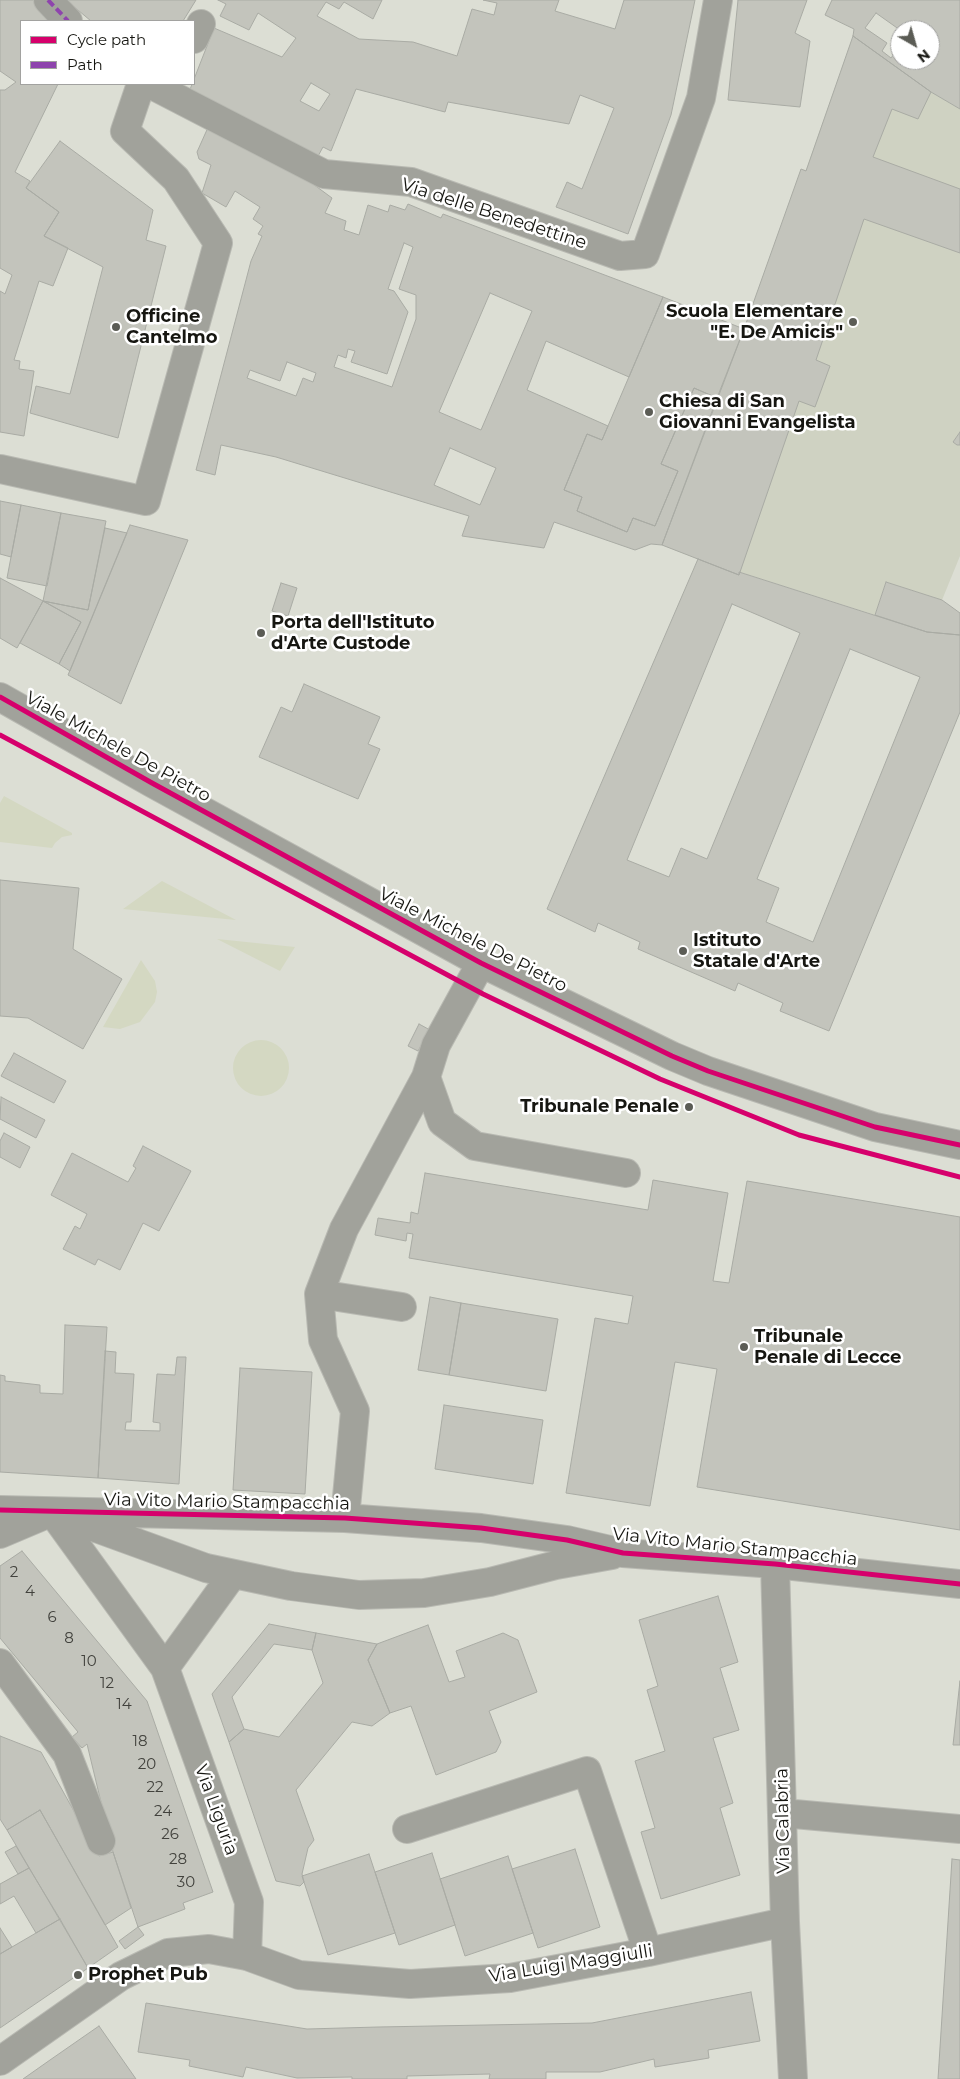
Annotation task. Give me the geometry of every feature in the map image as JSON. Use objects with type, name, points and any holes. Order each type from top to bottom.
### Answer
[{"type":"street","points":[[48,0],[67,20]]},
{"type":"street","name":"Via delle Benedettine","points":[[163,87],[207,113],[324,174],[411,182],[620,256],[645,254],[701,98],[718,0]]},
{"type":"street","points":[[0,469],[146,501],[218,243],[176,179],[125,131],[141,85]]},
{"type":"street","name":"Viale Michele De Pietro","points":[[0,696],[161,788],[481,963],[708,1071],[876,1127],[960,1145]]},
{"type":"street","points":[[345,1518],[355,1411],[323,1340],[318,1294],[344,1229],[426,1077],[436,1045],[481,963]]},
{"type":"street","points":[[426,1077],[442,1122],[475,1146],[626,1173]]},
{"type":"street","points":[[318,1294],[402,1307]]},
{"type":"street","name":"Via Vito Mario Stampacchia","points":[[0,1510],[345,1518],[480,1528],[567,1540],[623,1553],[775,1564],[960,1584]]},
{"type":"street","name":"Via Vito Mario Stampacchia","points":[[0,1534],[52,1512],[206,1568],[291,1586],[359,1595],[424,1593],[490,1582],[556,1565],[623,1553]]},
{"type":"street","name":"Via Liguria","points":[[52,1512],[165,1668],[249,1902],[247,1956]]},
{"type":"street","name":"Via Calabria","points":[[775,1564],[785,1922],[793,2079]]},
{"type":"street","points":[[165,1668],[233,1574]]},
{"type":"street","points":[[0,1662],[67,1754],[101,1841]]},
{"type":"street","points":[[407,1829],[587,1771],[648,1952]]},
{"type":"street","points":[[783,1813],[960,1829]]},
{"type":"street","name":"Via Luigi Maggiulli","points":[[0,2061],[120,1976],[168,1954],[209,1949],[247,1956],[299,1975],[410,1984],[510,1978],[648,1952],[785,1922]]},
{"type":"shaded area","name":"Scuola Elementare \"E. De Amicis\"","points":[[853,36],[890,63],[890,70],[900,70],[931,92],[960,109],[960,432],[953,442],[960,445],[960,556],[942,600],[886,582],[875,615],[698,559],[662,545],[744,329],[801,169],[806,170]]},
{"type":"shaded area","points":[[4,796],[72,833],[72,835],[62,837],[52,848],[0,842],[0,803]]},
{"type":"shaded area","points":[[162,881],[236,920],[123,909]]},
{"type":"shaded area","points":[[217,939],[295,947],[280,971]]},
{"type":"shaded area","points":[[141,960],[155,981],[157,992],[155,1002],[140,1022],[120,1029],[103,1027]]},
{"type":"shaded area","points":[[255,1040],[267,1040],[277,1044],[285,1052],[289,1068],[285,1084],[277,1092],[267,1096],[255,1096],[245,1092],[237,1084],[233,1074],[233,1062],[237,1052],[245,1044]]},
{"type":"building","points":[[0,0],[36,0],[55,20],[20,20],[20,85],[58,85],[15,172],[30,181],[26,188],[59,212],[44,236],[68,248],[53,286],[39,281],[14,360],[20,361],[19,369],[34,371],[24,436],[0,432],[0,291],[5,294],[12,275],[0,268],[0,90],[5,90],[16,82],[0,71]]},
{"type":"building","points":[[66,0],[196,0],[184,20],[90,20]]},
{"type":"building","points":[[218,0],[382,0],[373,19],[344,2],[339,9],[326,2],[317,16],[359,39],[413,42],[457,56],[472,9],[494,15],[497,3],[483,0],[559,0],[555,11],[615,29],[624,0],[695,0],[671,115],[628,234],[556,207],[567,182],[582,189],[614,108],[580,95],[569,124],[448,102],[445,112],[356,89],[331,151],[323,147],[317,158],[189,92],[192,85],[195,85],[195,77],[214,28],[282,57],[296,38],[258,13],[249,30],[220,16],[226,4]],"holes":[[[311,83],[330,94],[319,111],[300,101]]]},
{"type":"building","points":[[738,0],[807,0],[795,33],[810,41],[800,107],[728,100]]},
{"type":"building","points":[[832,0],[960,0],[960,109],[931,92],[900,70],[940,70],[940,20],[890,20],[890,23],[876,13],[865,28],[887,43],[882,51],[890,57],[890,63],[853,36],[854,29],[825,15]]},
{"type":"building","points":[[853,36],[890,63],[890,70],[900,70],[931,92],[918,119],[892,109],[873,157],[960,189],[960,253],[864,219],[816,360],[830,366],[815,407],[799,401],[739,575],[662,545],[744,329],[801,169],[806,171]]},
{"type":"building","points":[[210,123],[313,184],[332,198],[325,213],[346,221],[344,230],[359,235],[368,205],[388,212],[390,205],[405,210],[408,204],[441,218],[443,214],[663,297],[629,377],[546,341],[527,390],[608,426],[602,440],[587,434],[564,490],[582,497],[577,511],[627,532],[633,518],[655,526],[678,471],[661,464],[694,388],[717,398],[662,545],[651,544],[635,550],[554,522],[544,548],[462,536],[469,516],[276,457],[221,445],[215,475],[196,470],[251,261],[262,236],[258,234],[263,226],[253,219],[260,207],[235,191],[226,207],[202,193],[211,165],[199,159],[197,152]],"holes":[[[404,243],[413,247],[399,289],[416,295],[416,319],[392,387],[334,367],[338,355],[346,358],[348,349],[355,351],[351,362],[387,374],[408,312],[394,291],[388,289]],[[490,293],[532,311],[481,430],[439,412]],[[287,362],[316,373],[313,382],[303,378],[296,396],[247,378],[250,370],[280,381]],[[450,448],[496,468],[480,505],[434,485]]]},
{"type":"building","name":"Officine Cantelmo","points":[[60,141],[153,210],[146,240],[166,246],[118,438],[30,413],[36,386],[70,394],[103,267],[44,236],[59,212],[26,188]]},
{"type":"building","name":"Chiesa di San Giovanni Evangelista","points":[[663,297],[744,329],[717,398],[694,388],[661,464],[678,471],[655,526],[633,518],[627,532],[577,511],[582,497],[564,490],[587,434],[602,440]]},
{"type":"building","points":[[960,432],[960,445],[957,445],[953,442]]},
{"type":"building","points":[[0,501],[21,505],[11,557],[0,554]]},
{"type":"building","points":[[21,505],[61,513],[47,586],[7,578]]},
{"type":"building","points":[[61,513],[106,521],[88,610],[43,601]]},
{"type":"building","points":[[130,525],[188,540],[121,704],[68,675]]},
{"type":"building","points":[[105,528],[127,533],[70,671],[59,664],[81,622],[43,601],[88,610]]},
{"type":"building","points":[[698,559],[739,575],[739,572],[927,632],[960,635],[960,712],[829,1031],[780,1011],[783,1003],[738,983],[735,991],[638,949],[640,942],[598,923],[595,932],[547,909]],"holes":[[[732,604],[800,633],[707,859],[681,848],[669,877],[627,860]],[[850,649],[920,677],[813,942],[766,922],[779,888],[757,879]]]},
{"type":"building","points":[[0,578],[43,601],[17,648],[0,638]]},
{"type":"building","points":[[886,582],[942,600],[960,613],[960,635],[927,632],[875,615]]},
{"type":"building","points":[[281,583],[297,588],[288,616],[272,611]]},
{"type":"building","points":[[43,601],[81,622],[59,664],[20,643]]},
{"type":"building","points":[[304,684],[380,717],[368,744],[380,749],[358,799],[259,757],[281,707],[292,712]]},
{"type":"building","points":[[0,880],[79,888],[73,949],[122,979],[83,1049],[28,1018],[0,1016]]},
{"type":"building","points":[[419,1024],[430,1030],[418,1051],[408,1046]]},
{"type":"building","points":[[14,1053],[66,1081],[54,1103],[1,1076]]},
{"type":"building","points":[[1,1097],[45,1120],[36,1138],[0,1119]]},
{"type":"building","points":[[4,1133],[30,1147],[20,1168],[0,1157],[0,1141]]},
{"type":"building","points":[[143,1146],[191,1171],[159,1231],[143,1223],[120,1270],[98,1259],[95,1265],[63,1249],[75,1226],[80,1229],[87,1214],[51,1195],[72,1153],[128,1182],[136,1168],[133,1166]]},
{"type":"building","points":[[425,1173],[648,1210],[653,1180],[728,1193],[713,1281],[729,1283],[747,1181],[960,1217],[960,1530],[697,1487],[717,1369],[675,1362],[650,1506],[566,1493],[595,1318],[628,1324],[633,1296],[409,1258],[413,1234],[407,1233],[406,1241],[375,1235],[378,1218],[410,1223],[411,1212],[418,1214]]},
{"type":"building","points":[[430,1297],[461,1303],[449,1375],[418,1370]]},
{"type":"building","points":[[461,1303],[558,1319],[546,1391],[449,1375]]},
{"type":"building","points":[[65,1325],[107,1327],[98,1478],[0,1472],[0,1375],[5,1376],[5,1381],[40,1385],[40,1393],[63,1394]]},
{"type":"building","points":[[105,1351],[116,1352],[115,1373],[134,1374],[131,1422],[126,1422],[125,1430],[160,1431],[160,1423],[153,1422],[157,1374],[175,1375],[177,1357],[186,1357],[179,1484],[98,1478]]},
{"type":"building","points":[[240,1368],[312,1372],[305,1494],[233,1490]]},
{"type":"building","points":[[444,1405],[543,1420],[533,1484],[435,1469]]},
{"type":"building","points":[[22,1551],[147,1701],[213,1892],[183,1903],[185,1909],[138,1927],[113,1852],[87,1744],[82,1748],[72,1737],[78,1732],[0,1638],[0,1566]]},
{"type":"building","points":[[718,1596],[738,1662],[720,1668],[739,1730],[713,1738],[733,1803],[720,1808],[740,1875],[661,1899],[641,1832],[655,1828],[635,1761],[665,1751],[647,1690],[658,1686],[639,1620]]},
{"type":"building","points":[[269,1624],[316,1633],[312,1650],[274,1644],[232,1697],[244,1729],[229,1742],[212,1694]]},
{"type":"building","points":[[428,1625],[449,1682],[465,1677],[456,1651],[503,1633],[518,1640],[537,1692],[489,1711],[501,1742],[496,1752],[436,1775],[411,1706],[390,1713],[368,1660],[377,1644]]},
{"type":"building","points":[[316,1633],[377,1644],[368,1660],[390,1713],[372,1726],[352,1722],[296,1790],[314,1840],[308,1848],[302,1874],[304,1882],[300,1886],[276,1881],[229,1742],[244,1729],[279,1737],[323,1683],[312,1650]]},
{"type":"building","points":[[960,1681],[960,1745],[953,1745]]},
{"type":"building","points":[[0,1736],[41,1752],[99,1856],[113,1852],[131,1908],[105,1925],[40,1810],[7,1830],[0,1819]]},
{"type":"building","points":[[40,1810],[118,1947],[88,1968],[7,1830]]},
{"type":"building","points":[[16,1846],[29,1868],[18,1874],[5,1852]]},
{"type":"building","points":[[575,1849],[600,1927],[538,1948],[512,1869]]},
{"type":"building","points":[[432,1853],[455,1925],[399,1945],[375,1872]]},
{"type":"building","points":[[369,1854],[395,1933],[328,1955],[302,1876]]},
{"type":"building","points":[[508,1856],[533,1933],[465,1956],[440,1879]]},
{"type":"building","points":[[952,1859],[960,1860],[960,2079],[938,2079]]},
{"type":"building","points":[[29,1868],[60,1919],[36,1933],[14,1896],[0,1904],[0,1884]]},
{"type":"building","points":[[60,1919],[88,1968],[0,2028],[0,1954]]},
{"type":"building","points":[[138,1927],[144,1935],[125,1949],[119,1941]]},
{"type":"building","points":[[0,1928],[12,1947],[0,1954]]},
{"type":"building","points":[[751,1992],[760,2041],[708,2050],[709,2058],[655,2067],[654,2059],[600,2072],[546,2072],[546,2079],[489,2079],[490,2074],[407,2076],[407,2079],[297,2078],[246,2067],[243,2077],[189,2066],[190,2060],[138,2052],[146,2003],[307,2029],[592,2023]]},
{"type":"building","points":[[99,2026],[136,2079],[23,2079],[50,2060]]},
{"type":"marked path","points":[[48,0],[67,20]]},
{"type":"cycle path","points":[[0,697],[152,783],[481,963],[672,1056],[708,1071],[875,1127],[960,1145]]},
{"type":"cycle path","points":[[0,735],[483,994],[660,1079],[799,1135],[960,1177]]},
{"type":"cycle path","points":[[0,1510],[345,1518],[481,1528],[567,1540],[623,1553],[775,1564],[960,1584]]},
{"type":"place","name":"Scuola Elementare \"E. De Amicis\"","points":[[853,322]]},
{"type":"place","name":"Officine Cantelmo","points":[[116,327]]},
{"type":"place","name":"Chiesa di San Giovanni Evangelista","points":[[649,412]]},
{"type":"place","name":"Porta dell'Istituto d'Arte Custode","points":[[261,633]]},
{"type":"place","name":"Istituto Statale d'Arte","points":[[683,951]]},
{"type":"place","name":"Tribunale Penale","points":[[689,1107]]},
{"type":"place","name":"Tribunale Penale di Lecce","points":[[744,1347]]},
{"type":"place","name":"Prophet Pub","points":[[78,1975]]}]
